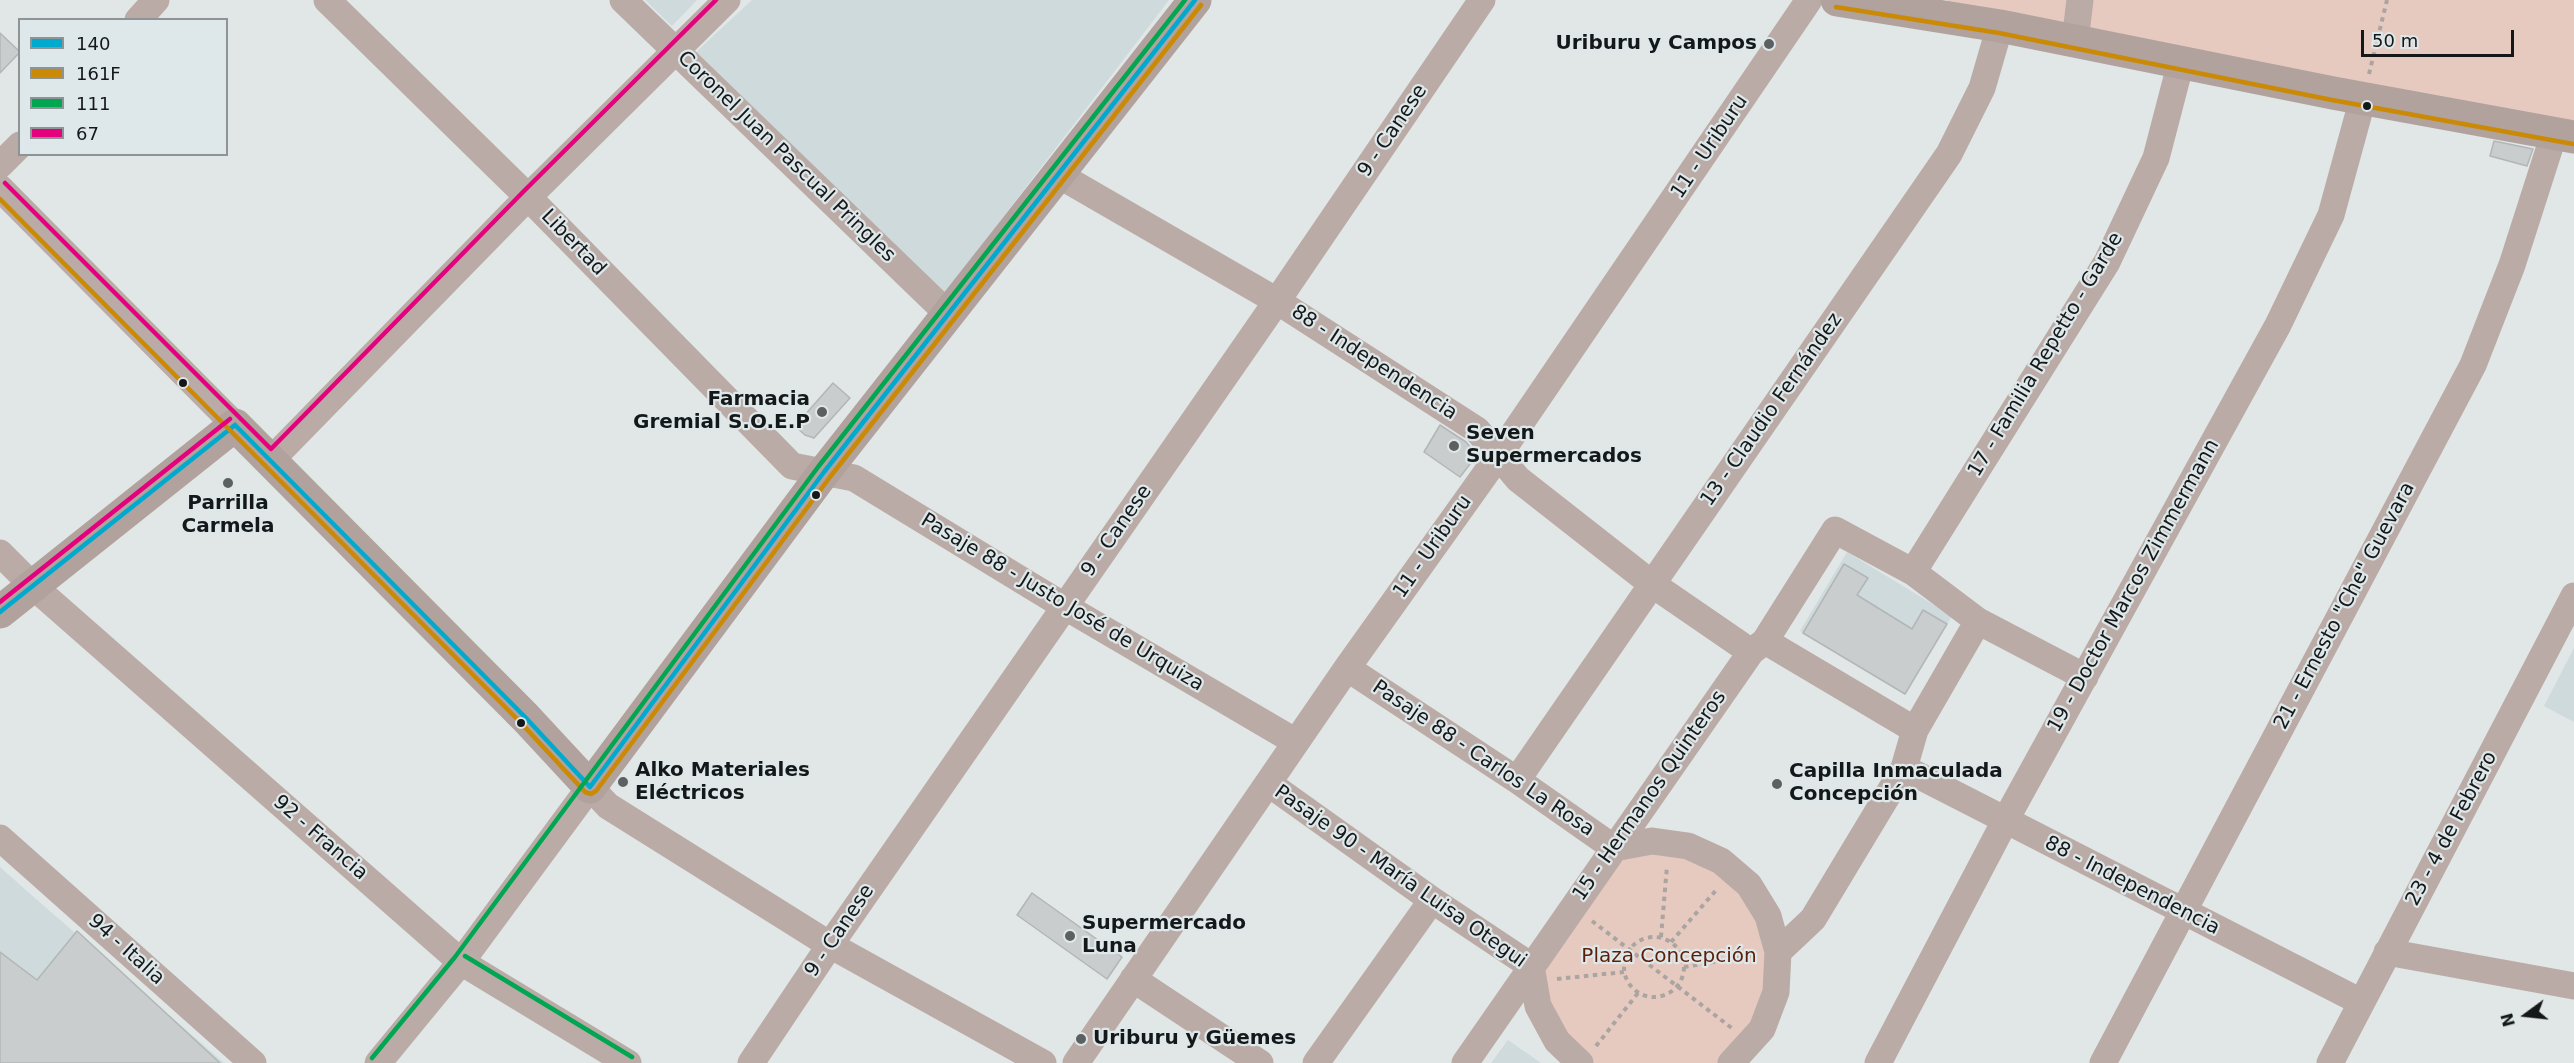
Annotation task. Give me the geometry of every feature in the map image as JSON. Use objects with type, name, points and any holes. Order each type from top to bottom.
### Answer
[{"type":"main road","points":[[0,612],[235,424],[518,710],[590,787],[824,472],[1195,0]]},
{"type":"main road","points":[[1837,0],[1934,7],[2000,26],[2363,98],[2564,135]]},
{"type":"street","points":[[140,18],[156,0]]},
{"type":"street","name":"Libertad","points":[[327,0],[528,196],[792,466],[824,472]]},
{"type":"street","name":"Coronel Juan Pascual Pringles","points":[[623,0],[948,314]]},
{"type":"street","points":[[271,460],[528,196],[727,0]]},
{"type":"street","name":"9 - Canese","points":[[751,1063],[1482,0]]},
{"type":"street","name":"11 - Uriburu","points":[[1076,1063],[1347,668],[1499,455],[1809,0]]},
{"type":"street","points":[[2075,40],[2080,0]]},
{"type":"street","name":"13 - Claudio Fernández","points":[[1517,780],[1949,154],[1982,88],[2000,26]]},
{"type":"street","name":"17 - Familia Repetto - Garde","points":[[1913,572],[2107,262],[2156,158],[2181,62]]},
{"type":"street","name":"19 - Doctor Marcos Zimmermann","points":[[1878,1063],[2005,821],[2278,325],[2331,215],[2363,98]]},
{"type":"street","name":"21 - Ernesto \"Che\" Guevara","points":[[2103,1063],[2473,365],[2564,135]]},
{"type":"street","points":[[0,165],[18,147]]},
{"type":"street","name":"88 - Independencia","points":[[1057,174],[1277,301],[1477,430],[1518,479],[1652,584],[1758,646],[1915,730]]},
{"type":"street","points":[[0,188],[235,424]]},
{"type":"street","name":"Pasaje 88 - Justo José de Urquiza","points":[[824,472],[854,478],[1064,606],[1296,742]]},
{"type":"street","name":"15 - Hermanos Quinteros","points":[[1465,1063],[1531,974],[1573,906],[1758,646],[1835,530],[1913,572]]},
{"type":"street","name":"92 - Francia","points":[[0,554],[33,586],[461,962],[628,1063]]},
{"type":"street","points":[[1913,572],[1978,621],[2085,677]]},
{"type":"street","name":"23 - 4 de Febrero","points":[[2330,1063],[2387,952],[2567,628],[2574,596]]},
{"type":"street","points":[[1731,1063],[1761,1029],[1776,992],[1778,952],[1813,919],[1904,768],[1915,730],[1978,621]]},
{"type":"street","name":"Pasaje 88 - Carlos La Rosa","points":[[1347,668],[1517,780],[1614,848],[1652,841],[1688,846],[1721,861],[1749,885],[1768,916],[1778,952]]},
{"type":"street","name":"88 - Independencia","points":[[1904,768],[2361,1002]]},
{"type":"street","name":"Pasaje 90 - María Luisa Otegui","points":[[1268,783],[1531,974],[1538,1006],[1557,1041],[1585,1059]]},
{"type":"street","points":[[378,1063],[461,962],[590,787],[609,806],[830,945],[1043,1063]]},
{"type":"street","name":"94 - Italia","points":[[0,838],[253,1063]]},
{"type":"street","points":[[1316,1063],[1432,900]]},
{"type":"street","points":[[2387,952],[2574,986]]},
{"type":"street","points":[[1133,979],[1260,1063]]},
{"type":"path","points":[[2363,98],[2387,0]]},
{"type":"path","points":[[1660,937],[1668,843]]},
{"type":"path","points":[[1671,942],[1733,871]]},
{"type":"path","points":[[1573,906],[1751,1042]]},
{"type":"path","points":[[1660,937],[1671,942],[1681,953],[1684,967],[1678,986],[1668,994],[1656,997],[1638,993],[1629,984],[1624,972],[1626,957],[1629,950],[1647,938],[1660,937]]},
{"type":"path","points":[[1684,967],[1778,952]]},
{"type":"path","points":[[1531,974],[1624,972]]},
{"type":"path","points":[[1585,1059],[1638,993]]},
{"type":"shaded area","points":[[645,0],[697,0],[672,26]]},
{"type":"shaded area","points":[[752,0],[1169,0],[945,293],[694,54]]},
{"type":"shaded area","points":[[1847,552],[1952,616],[1905,694],[1800,631]]},
{"type":"shaded area","points":[[2574,648],[2574,722],[2544,706]]},
{"type":"shaded area","points":[[0,867],[28,892],[224,1063],[0,1063]]},
{"type":"shaded area","points":[[1508,1040],[1541,1063],[1491,1063]]},
{"type":"green space","points":[[1947,0],[2574,0],[2574,125],[1946,5]]},
{"type":"green space","name":"Plaza Concepción","points":[[1652,841],[1749,885],[1776,992],[1731,1063],[1580,1063],[1532,981],[1614,848]]},
{"type":"building","points":[[0,33],[18,50],[18,54],[0,73]]},
{"type":"building","points":[[2494,141],[2533,149],[2527,166],[2490,156]]},
{"type":"building","name":"Farmacia Gremial S.O.E.P","points":[[833,383],[850,398],[814,438],[805,435],[795,426]]},
{"type":"building","name":"Seven Supermercados","points":[[1440,425],[1466,442],[1477,455],[1460,477],[1424,452]]},
{"type":"building","points":[[1844,564],[1868,578],[1857,595],[1912,629],[1923,610],[1947,624],[1905,694],[1803,633]]},
{"type":"building","name":"Supermercado Luna","points":[[1032,893],[1122,957],[1107,979],[1017,915]]},
{"type":"building","points":[[77,931],[220,1063],[0,1063],[0,952],[37,980]]},
{"type":"transit line","name":"67","points":[[5,183],[271,449],[523,192],[716,0]]},
{"type":"transit line","name":"111","points":[[372,1058],[455,957],[818,467],[1185,0]]},
{"type":"transit line","name":"140","points":[[590,787],[824,472],[1195,0]]},
{"type":"transit line","name":"161F","points":[[0,199],[521,723],[585,792],[591,794],[596,791],[830,477],[1201,5]]},
{"type":"transit line","name":"161F","points":[[1836,7],[1999,33],[2332,100],[2573,144]]},
{"type":"transit line","name":"67","points":[[0,602],[230,419]]},
{"type":"transit line","name":"140","points":[[235,425],[526,718],[590,787]]},
{"type":"transit line","name":"140","points":[[0,612],[235,425]]},
{"type":"transit line","name":"111","points":[[465,956],[632,1057]]},
{"type":"place","name":"Uriburu y Campos","points":[[1769,44]]},
{"type":"place","name":"Farmacia Gremial S.O.E.P","points":[[822,412]]},
{"type":"place","name":"Seven Supermercados","points":[[1454,446]]},
{"type":"place","name":"Parrilla Carmela","points":[[228,483]]},
{"type":"place","name":"Alko Materiales Eléctricos","points":[[623,782]]},
{"type":"place","name":"Capilla Inmaculada Concepción","points":[[1777,784]]},
{"type":"place","name":"Supermercado Luna","points":[[1070,936]]},
{"type":"place","name":"Uriburu y Güemes","points":[[1081,1039]]}]
